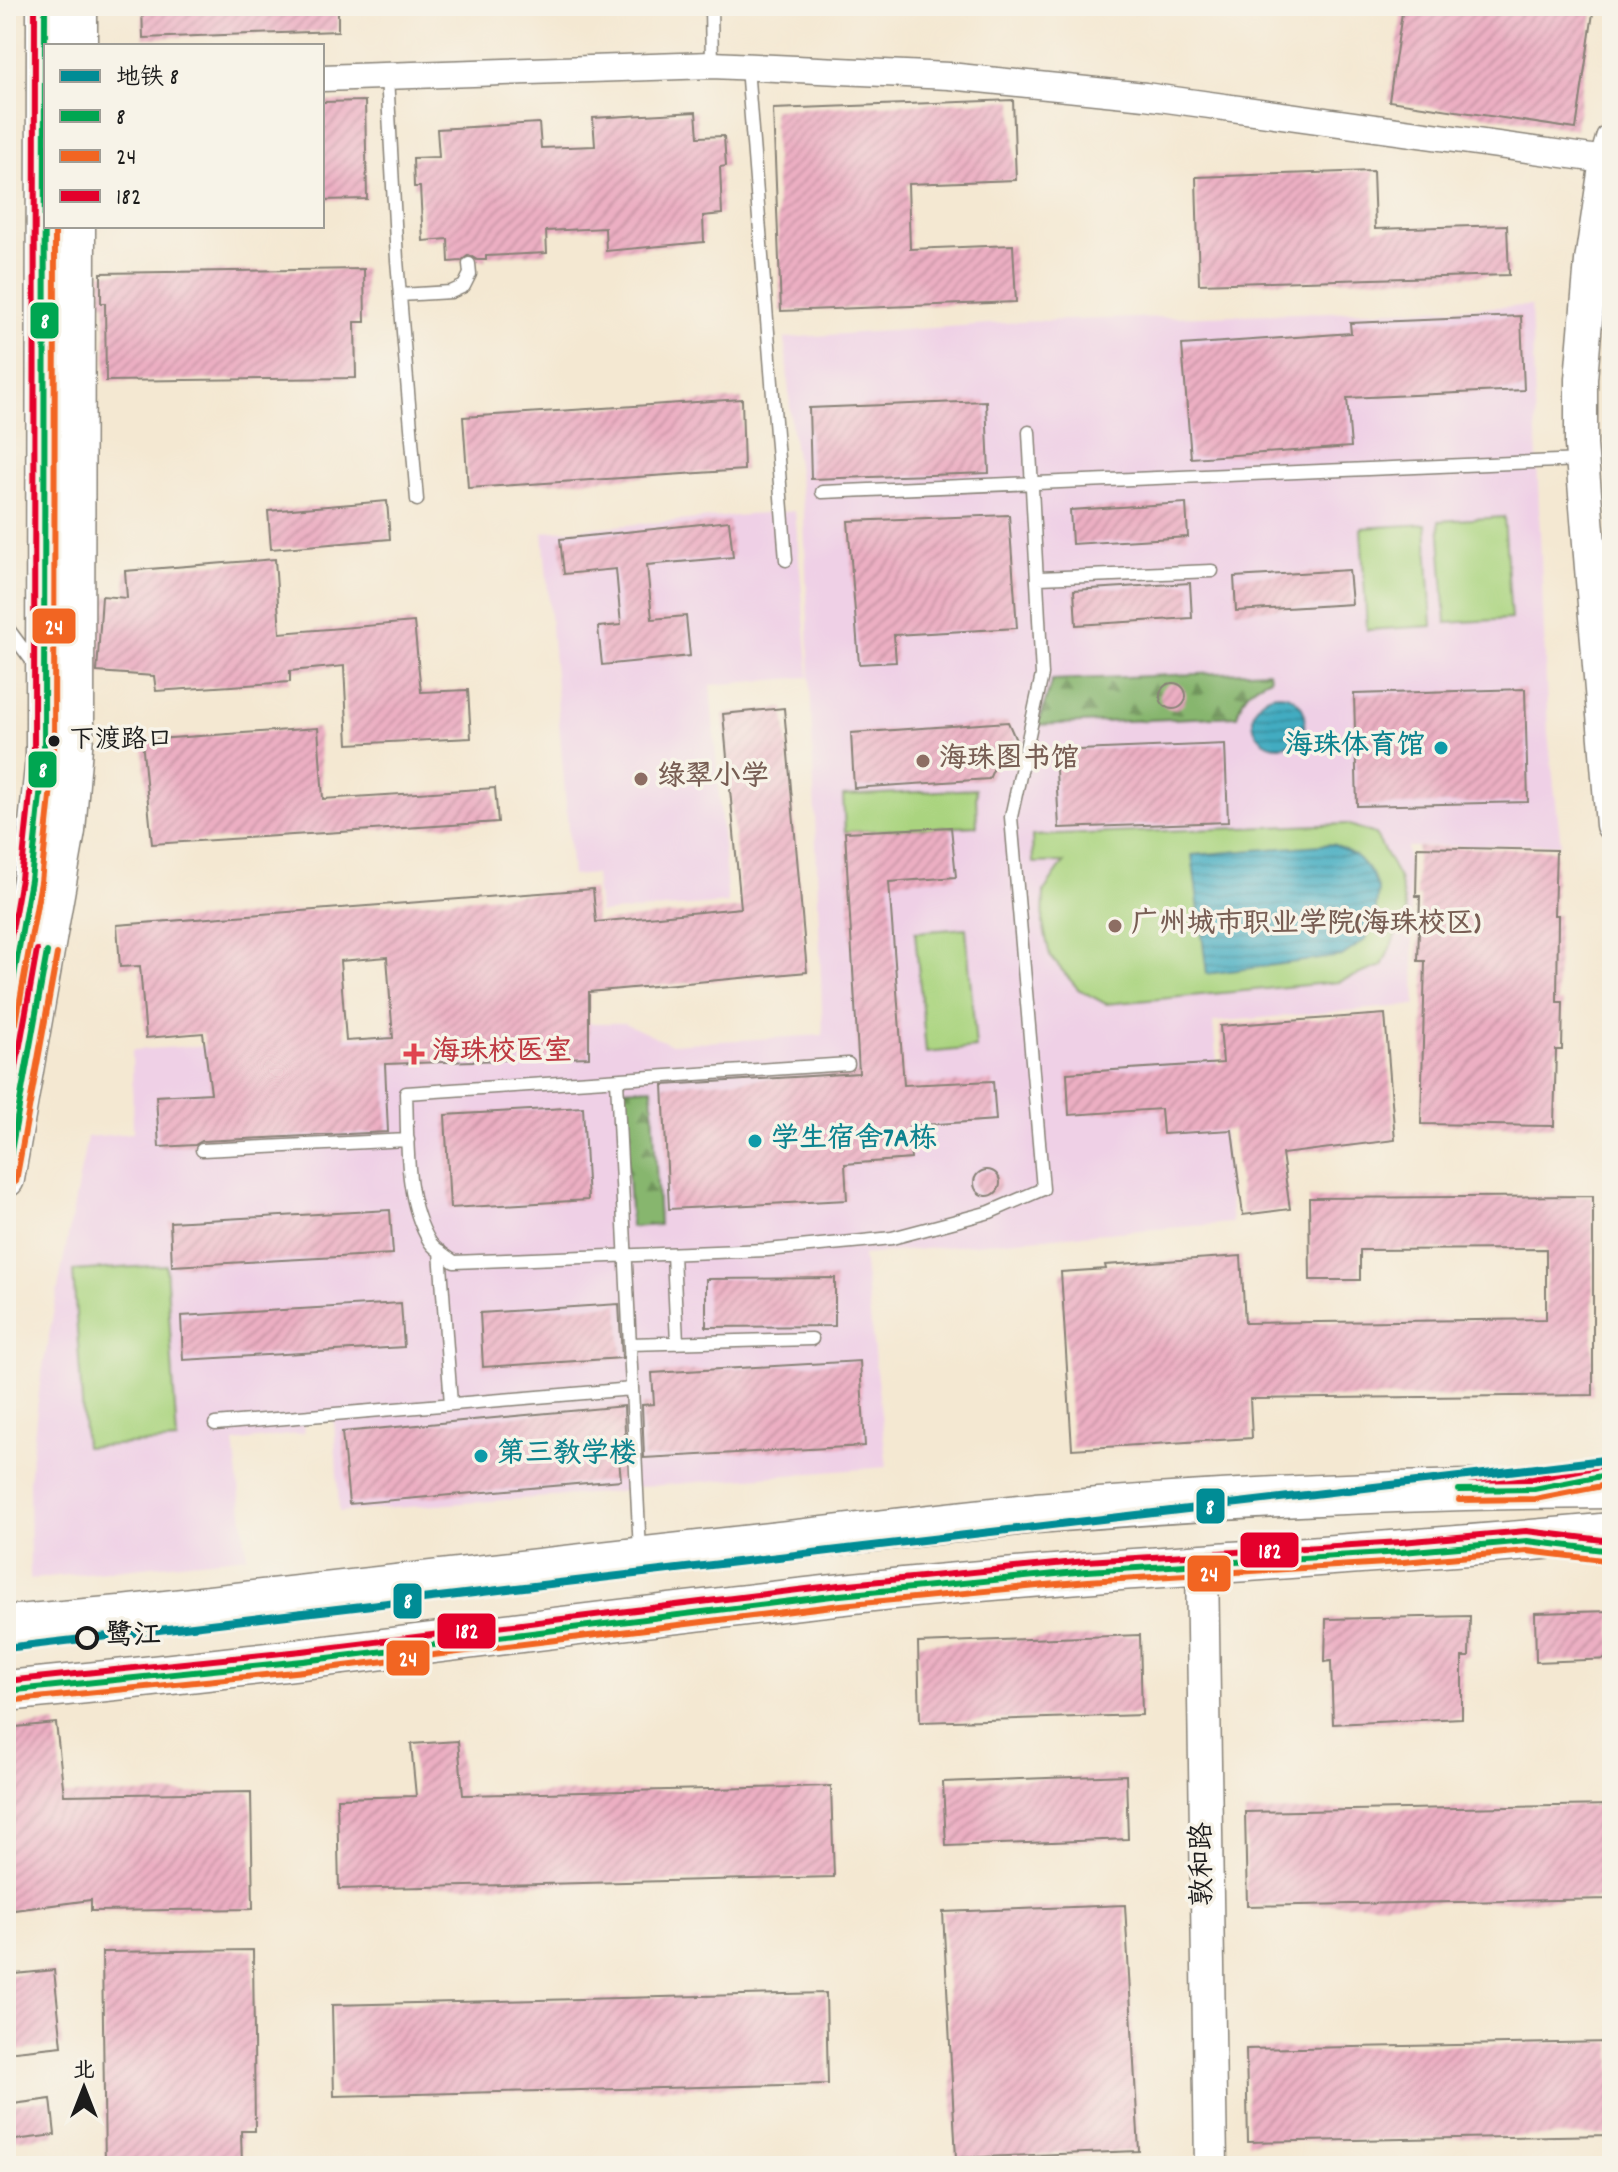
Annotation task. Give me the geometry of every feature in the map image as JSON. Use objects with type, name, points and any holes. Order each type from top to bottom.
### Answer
[{"type":"main road","points":[[45,6],[45,44]]},
{"type":"main road","points":[[79,6],[79,44]]},
{"type":"main road","points":[[6,1179],[67,831],[75,750],[60,676],[43,331],[44,168]]},
{"type":"main road","points":[[6,1021],[37,839],[44,758],[60,676],[77,228]]},
{"type":"main road","points":[[1534,1489],[1612,1474]]},
{"type":"main road","points":[[6,1626],[120,1616],[950,1521],[1146,1503],[1339,1493],[1612,1488]]},
{"type":"main road","points":[[6,1691],[129,1680],[840,1595],[1202,1563],[1402,1552],[1612,1533]]},
{"type":"main road","points":[[1527,1541],[1612,1551]]},
{"type":"main road","points":[[120,1616],[129,1680]]},
{"type":"street","points":[[324,78],[712,65],[949,76],[1609,150],[1584,328],[1581,379],[1582,460],[1612,825]]},
{"type":"street","name":"敦和路","points":[[1202,1563],[1211,2166]]},
{"type":"lane","points":[[711,6],[712,65]]},
{"type":"lane","points":[[747,67],[786,560]]},
{"type":"lane","points":[[387,76],[400,295],[417,500]]},
{"type":"lane","points":[[400,295],[451,292],[464,286],[470,274],[469,264]]},
{"type":"lane","points":[[848,1064],[406,1093],[416,1208],[431,1244],[454,1262],[793,1249],[892,1238],[990,1212],[1043,1189],[1011,817],[1042,675],[1029,432]]},
{"type":"lane","points":[[822,492],[1582,460]]},
{"type":"lane","points":[[1039,578],[1212,571]]},
{"type":"lane","points":[[6,626],[60,676]]},
{"type":"lane","points":[[617,1080],[641,1557]]},
{"type":"lane","points":[[202,1150],[408,1140]]},
{"type":"lane","points":[[440,1251],[451,1404]]},
{"type":"lane","points":[[673,1254],[677,1343]]},
{"type":"lane","points":[[630,1344],[812,1339]]},
{"type":"lane","points":[[215,1424],[632,1389]]},
{"type":"shaded area","name":"广州城市职业学院(海珠校区)","points":[[1531,306],[1548,734],[1561,844],[1407,847],[1416,1005],[1213,1022],[1232,1223],[863,1255],[887,1467],[637,1487],[617,1492],[339,1512],[334,1418],[303,1421],[304,1433],[234,1442],[247,1556],[30,1579],[29,1480],[40,1383],[87,1137],[133,1133],[132,1050],[558,1023],[624,1023],[670,1044],[823,1035],[804,515],[791,423],[785,338],[1035,321]]},
{"type":"shaded area","name":"绿翠小学","points":[[795,511],[809,677],[710,685],[728,903],[599,913],[595,874],[572,876],[543,532]]},
{"type":"green space","points":[[1504,517],[1511,619],[1446,623],[1439,521]]},
{"type":"green space","points":[[1426,524],[1432,626],[1367,630],[1361,528]]},
{"type":"green space","points":[[1269,671],[1270,678],[1258,684],[1245,697],[1237,716],[1038,725],[1052,680]]},
{"type":"green space","points":[[976,789],[977,826],[845,832],[843,796]]},
{"type":"green space","points":[[1347,824],[1375,834],[1399,878],[1406,913],[1382,966],[1338,982],[1106,1004],[1078,989],[1050,956],[1043,924],[1044,891],[1064,862],[1033,863],[1032,836]]},
{"type":"green space","points":[[966,928],[976,1048],[926,1053],[915,932]]},
{"type":"green space","points":[[652,1087],[659,1225],[631,1227],[623,1089]]},
{"type":"green space","points":[[166,1265],[177,1441],[85,1447],[73,1271]]},
{"type":"water","points":[[1279,694],[1297,702],[1305,720],[1297,738],[1279,746],[1261,738],[1253,720],[1261,702]]},
{"type":"water","points":[[1333,844],[1356,856],[1372,874],[1378,889],[1375,918],[1365,940],[1342,956],[1207,974],[1192,855]]},
{"type":"building","points":[[142,6],[338,6],[338,31],[143,38]]},
{"type":"building","points":[[1403,6],[1594,6],[1576,129],[1389,101]]},
{"type":"building","points":[[1013,100],[1016,180],[908,184],[910,249],[1013,245],[1016,302],[781,311],[773,109]]},
{"type":"building","points":[[365,101],[367,199],[324,200],[324,102]]},
{"type":"building","points":[[696,112],[698,137],[724,136],[726,166],[720,167],[722,214],[703,216],[704,242],[606,251],[605,228],[546,231],[547,253],[486,256],[486,260],[477,260],[469,255],[461,261],[449,262],[448,239],[423,241],[420,187],[414,187],[413,158],[439,157],[437,129],[539,123],[541,148],[595,146],[593,118]]},
{"type":"building","points":[[1373,171],[1375,229],[1507,225],[1509,275],[1199,284],[1196,177]]},
{"type":"building","points":[[364,269],[365,322],[355,322],[356,378],[106,381],[105,303],[101,303],[101,273]]},
{"type":"building","points":[[1521,316],[1524,390],[1347,398],[1351,447],[1191,458],[1182,345],[1351,333],[1350,323]]},
{"type":"building","points":[[742,399],[744,470],[468,488],[463,417]]},
{"type":"building","points":[[986,401],[989,473],[811,479],[809,408]]},
{"type":"building","points":[[387,501],[390,539],[271,549],[268,511]]},
{"type":"building","points":[[1186,503],[1188,537],[1072,544],[1070,510]]},
{"type":"building","points":[[1009,515],[1017,628],[894,635],[896,662],[859,664],[848,521]]},
{"type":"building","points":[[729,521],[733,557],[647,565],[652,619],[686,616],[690,656],[602,665],[598,627],[621,625],[616,569],[564,574],[560,539]]},
{"type":"building","points":[[275,559],[280,633],[414,622],[421,692],[468,690],[471,738],[348,744],[344,666],[290,671],[290,682],[156,691],[154,676],[97,672],[102,596],[127,598],[125,571]]},
{"type":"building","points":[[1349,570],[1352,604],[1236,611],[1234,577]]},
{"type":"building","points":[[1190,583],[1192,618],[1076,625],[1074,590]]},
{"type":"building","points":[[1173,683],[1182,687],[1186,696],[1182,705],[1173,709],[1164,705],[1160,696],[1164,687]]},
{"type":"building","name":"海珠体育馆","points":[[1525,689],[1528,802],[1357,806],[1354,694]]},
{"type":"building","points":[[784,708],[807,972],[589,992],[589,1057],[385,1064],[388,1132],[202,1141],[195,1145],[159,1147],[156,1096],[211,1093],[203,1033],[146,1038],[140,966],[120,967],[117,925],[593,889],[596,922],[741,908],[723,714]],"holes":[[[387,957],[393,1038],[346,1041],[340,961]]]},
{"type":"building","name":"海珠图书馆","points":[[1008,722],[1018,745],[1016,752],[1000,754],[989,779],[854,788],[851,733]]},
{"type":"building","points":[[318,728],[323,799],[495,788],[498,822],[152,844],[142,740]]},
{"type":"building","points":[[1225,744],[1228,822],[1059,828],[1055,751]]},
{"type":"building","points":[[951,827],[956,877],[889,882],[904,1085],[993,1081],[996,1120],[909,1126],[911,1159],[845,1164],[847,1200],[669,1209],[663,1085],[859,1073],[845,832]]},
{"type":"building","points":[[1417,847],[1556,850],[1554,915],[1558,915],[1557,1002],[1563,1002],[1562,1050],[1556,1050],[1554,1126],[1421,1124],[1425,961],[1418,961],[1420,896],[1416,896]]},
{"type":"building","points":[[1385,1014],[1395,1140],[1282,1154],[1290,1209],[1243,1215],[1232,1130],[1163,1134],[1161,1109],[1069,1115],[1067,1073],[1223,1063],[1220,1026]]},
{"type":"building","points":[[583,1107],[588,1200],[450,1208],[445,1115]]},
{"type":"building","points":[[987,1170],[996,1174],[1000,1183],[996,1192],[987,1196],[978,1192],[974,1183],[978,1174]]},
{"type":"building","points":[[1593,1196],[1593,1395],[1250,1399],[1252,1438],[1072,1449],[1061,1272],[1106,1269],[1105,1265],[1241,1256],[1245,1323],[1546,1319],[1546,1249],[1360,1250],[1360,1280],[1310,1280],[1309,1198]]},
{"type":"building","points":[[390,1210],[393,1254],[172,1266],[170,1222]]},
{"type":"building","points":[[835,1278],[835,1326],[706,1327],[706,1279]]},
{"type":"building","points":[[401,1303],[404,1347],[183,1360],[181,1316]]},
{"type":"building","points":[[619,1304],[622,1358],[483,1367],[480,1313]]},
{"type":"building","points":[[860,1361],[865,1446],[644,1458],[642,1405],[654,1404],[652,1373]]},
{"type":"building","name":"第三教学楼","points":[[624,1406],[626,1459],[619,1459],[621,1480],[349,1504],[342,1432]]},
{"type":"building","points":[[1612,1611],[1612,1659],[1536,1662],[1535,1613]]},
{"type":"building","points":[[1470,1616],[1469,1657],[1462,1657],[1462,1718],[1333,1724],[1331,1661],[1325,1662],[1326,1619]]},
{"type":"building","points":[[1140,1635],[1142,1715],[920,1722],[918,1643]]},
{"type":"building","points":[[56,1723],[64,1795],[251,1792],[253,1909],[91,1911],[91,1900],[6,1911],[6,1728]]},
{"type":"building","points":[[458,1741],[463,1795],[831,1786],[834,1877],[339,1889],[337,1798],[416,1796],[411,1744]]},
{"type":"building","points":[[1126,1775],[1128,1839],[946,1846],[943,1782]]},
{"type":"building","points":[[1612,1805],[1612,1899],[1247,1906],[1245,1812]]},
{"type":"building","points":[[1125,1905],[1139,2151],[956,2158],[943,1912]]},
{"type":"building","points":[[253,1950],[255,2131],[241,2131],[242,2166],[105,2166],[102,1952]]},
{"type":"building","points":[[54,1970],[62,2046],[6,2052],[6,1975]]},
{"type":"building","points":[[826,1993],[828,2084],[334,2096],[332,2005]]},
{"type":"building","points":[[1612,2042],[1612,2135],[1248,2142],[1246,2049]]},
{"type":"building","points":[[51,2099],[55,2135],[6,2141],[6,2105]]},
{"type":"metro line","name":"8","points":[[6,1648],[1612,1459]]},
{"type":"transit line","name":"182","points":[[6,964],[21,879],[34,757],[35,6]]},
{"type":"transit line","name":"8","points":[[45,6],[45,44]]},
{"type":"transit line","name":"8","points":[[6,1021],[31,880],[44,758],[45,228]]},
{"type":"transit line","name":"24","points":[[16,1023],[41,882],[54,758],[55,228]]},
{"type":"transit line","name":"182","points":[[6,1123],[37,950]]},
{"type":"transit line","name":"8","points":[[6,1179],[47,952]]},
{"type":"transit line","name":"24","points":[[16,1181],[57,954]]},
{"type":"transit line","name":"182","points":[[1459,1480],[1533,1479],[1610,1464]]},
{"type":"transit line","name":"8","points":[[1459,1490],[1534,1489],[1612,1474]]},
{"type":"transit line","name":"24","points":[[1459,1500],[1535,1499],[1612,1484]]},
{"type":"transit line","name":"182","points":[[6,1681],[302,1651],[839,1585],[1086,1561],[1401,1542],[1526,1531],[1612,1541]]},
{"type":"transit line","name":"8","points":[[6,1691],[303,1661],[840,1595],[1087,1571],[1402,1552],[1527,1541],[1612,1551]]},
{"type":"transit line","name":"24","points":[[7,1701],[304,1671],[841,1605],[1088,1581],[1403,1562],[1527,1551],[1611,1561]]},
{"type":"place","name":"下渡路口","points":[[54,741]]},
{"type":"place","name":"海珠体育馆","points":[[1441,748]]},
{"type":"place","name":"海珠图书馆","points":[[923,761]]},
{"type":"place","name":"绿翠小学","points":[[641,779]]},
{"type":"place","name":"广州城市职业学院(海珠校区)","points":[[1115,926]]},
{"type":"place","name":"海珠校医室","points":[[414,1054]]},
{"type":"place","name":"学生宿舍7A栋","points":[[755,1141]]},
{"type":"place","name":"第三教学楼","points":[[481,1456]]},
{"type":"place","name":"鹭江","points":[[87,1638]]}]
